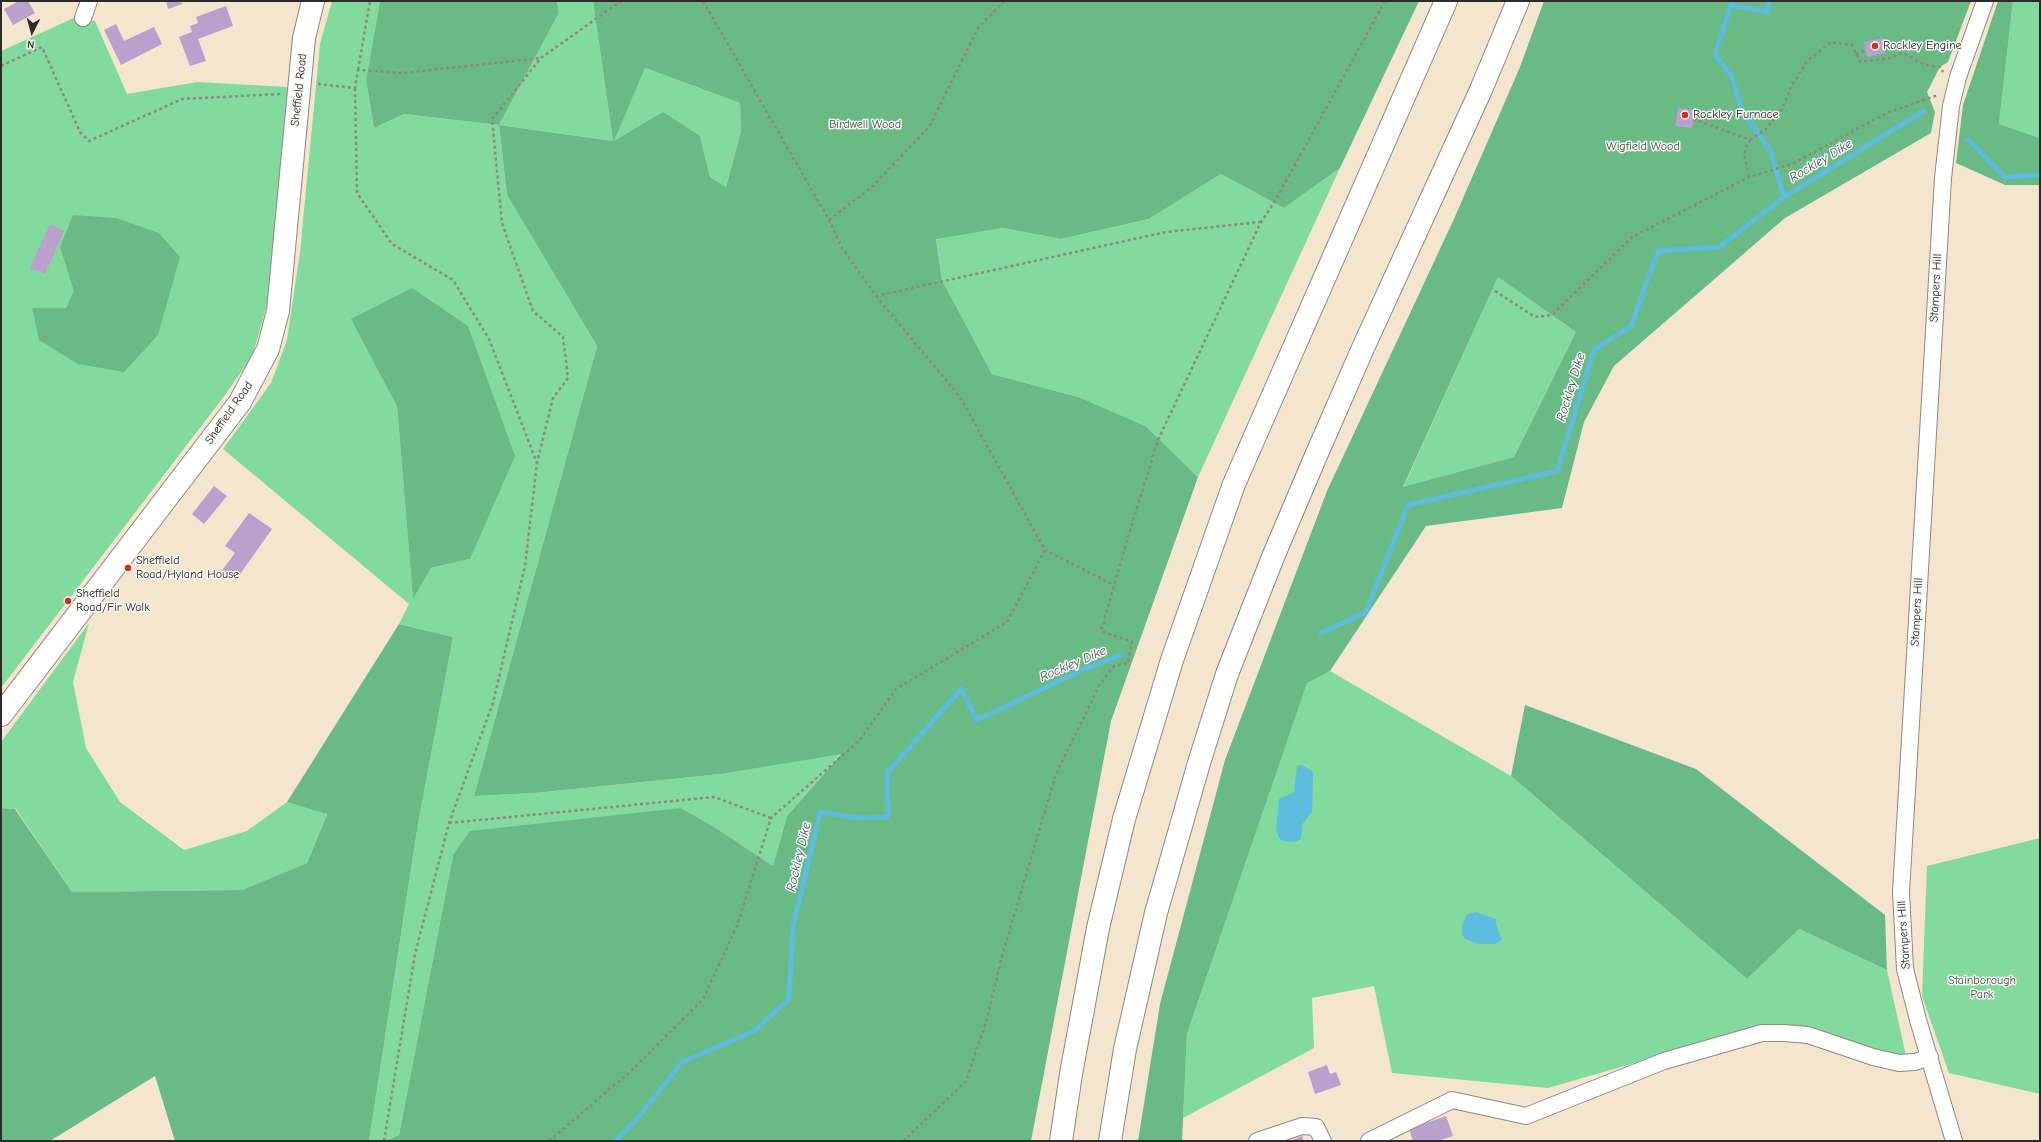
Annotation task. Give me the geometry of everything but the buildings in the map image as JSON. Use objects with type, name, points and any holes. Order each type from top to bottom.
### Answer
[{"type":"highway","name":"Sheffield Road","points":[[1,715],[240,402],[268,349],[278,311],[304,38],[313,1]]},
{"type":"highway","points":[[1061,1141],[1071,1074],[1098,928],[1124,819],[1175,652],[1234,484],[1446,1]]},
{"type":"highway","points":[[1110,1141],[1125,1049],[1156,913],[1199,763],[1227,674],[1273,557],[1315,458],[1363,348],[1480,92],[1518,1]]},
{"type":"street","points":[[83,18],[89,1]]},
{"type":"street","name":"Stampers Hill","points":[[1954,1141],[1918,1020],[1905,969],[1901,892],[1943,178],[1950,106],[1956,84],[1985,1]]},
{"type":"street","points":[[1369,1141],[1452,1100],[1526,1116],[1664,1061],[1762,1034],[1784,1033],[1808,1035],[1873,1057],[1899,1063],[1915,1062],[1930,1058]]},
{"type":"street","points":[[1257,1141],[1302,1126],[1316,1127],[1323,1141]]},
{"type":"path","points":[[370,1],[355,88],[358,193],[392,244],[453,280],[489,339],[537,463]]},
{"type":"path","points":[[384,1141],[415,954],[449,823],[493,704],[524,566],[537,463],[553,398],[568,378],[563,337],[533,311],[502,223],[492,119],[541,58],[621,1]]},
{"type":"path","points":[[703,1],[829,220],[842,248],[876,296],[960,397],[1045,550],[1114,585]]},
{"type":"path","points":[[829,220],[873,186],[929,126],[978,28],[1004,1]]},
{"type":"path","points":[[903,1141],[966,1081],[987,1019],[1002,956],[1056,774],[1100,684],[1114,666],[1128,663],[1132,642],[1101,632],[1158,440],[1261,222],[1274,203],[1385,1]]},
{"type":"path","points":[[1494,291],[1535,317],[1552,314],[1632,237],[1749,177],[1764,171],[1792,164],[1886,113],[1956,84],[1940,67],[1925,65],[1903,53],[1890,58],[1860,62],[1852,45],[1831,42],[1808,60],[1791,87],[1782,108],[1766,128],[1750,140],[1744,153],[1749,177]]},
{"type":"path","points":[[1,66],[42,47],[80,132],[89,141],[182,99],[287,93],[300,85],[315,84],[355,88]]},
{"type":"path","points":[[1856,54],[1866,50]]},
{"type":"path","points":[[358,70],[403,73],[541,58]]},
{"type":"path","points":[[1693,120],[1750,140]]},
{"type":"path","points":[[876,296],[1166,232],[1261,222]]},
{"type":"path","points":[[549,1141],[631,1071],[703,999],[737,926],[771,818],[860,740],[896,690],[1007,622],[1045,550]]},
{"type":"path","points":[[449,823],[714,797],[771,818]]},
{"type":"green space","points":[[332,1],[380,1],[366,80],[374,128],[404,114],[499,125],[507,195],[597,346],[474,796],[535,793],[721,774],[841,753],[787,816],[773,866],[716,828],[681,808],[453,855],[399,1135],[385,1141],[369,1141],[418,824],[453,637],[399,624],[409,604],[223,449],[271,383],[287,340],[300,252],[320,44]],"holes":[[[397,406],[470,559],[431,568],[413,598]]]},
{"type":"green space","points":[[380,1],[557,1],[559,13],[499,125],[404,114],[374,128],[366,80]]},
{"type":"green space","points":[[557,1],[593,1],[613,141],[499,125],[559,13]]},
{"type":"green space","name":"Birdwell Wood","points":[[593,1],[1419,1],[1340,168],[1284,208],[1221,174],[1149,219],[1061,239],[1003,228],[936,239],[942,280],[992,374],[1078,397],[1145,426],[1198,477],[1111,721],[1031,1141],[385,1141],[399,1135],[453,855],[470,831],[681,808],[716,828],[773,866],[787,816],[841,754],[721,774],[535,793],[474,796],[597,346],[507,195],[499,125],[613,141]],"holes":[[[645,68],[740,103],[741,131],[726,187],[710,177],[700,136],[663,112],[614,141]]]},
{"type":"green space","name":"Wigfield Wood","points":[[1544,1],[1971,1],[1948,62],[1940,67],[1927,92],[1935,112],[1931,133],[1785,218],[1614,366],[1584,422],[1562,508],[1426,526],[1330,671],[1307,683],[1187,1034],[1182,1141],[1138,1141],[1160,1004],[1225,760],[1327,491],[1454,219],[1520,67]],"holes":[[[1498,277],[1576,332],[1514,457],[1403,487]]]},
{"type":"green space","points":[[1998,1],[2013,1],[1999,124],[2040,138],[2040,185],[2005,185],[1956,163],[1963,105]]},
{"type":"green space","points":[[2013,1],[2040,1],[2040,138],[1999,124]]},
{"type":"green space","points":[[76,17],[95,21],[127,94],[197,82],[288,87],[267,305],[252,357],[222,399],[1,688],[1,51]]},
{"type":"green space","points":[[645,68],[740,103],[741,131],[726,187],[710,177],[700,136],[613,141]]},
{"type":"green space","points":[[1340,168],[1198,477],[1169,450],[1078,397],[992,374],[942,280],[936,238],[1003,228],[1061,239],[1149,219],[1221,174],[1284,208]]},
{"type":"green space","points":[[73,215],[116,218],[159,233],[180,257],[158,335],[124,372],[78,364],[39,340],[32,308],[66,308],[74,291],[60,247]]},
{"type":"green space","points":[[1498,277],[1576,332],[1514,457],[1403,488]]},
{"type":"green space","points":[[412,288],[468,326],[515,456],[470,559],[431,568],[413,599],[397,406],[351,319]]},
{"type":"green space","points":[[89,623],[73,682],[86,748],[120,802],[184,850],[247,831],[287,802],[327,813],[307,863],[242,890],[72,892],[16,809],[1,808],[1,742]]},
{"type":"green space","points":[[399,624],[453,637],[418,824],[369,1141],[175,1141],[155,1076],[50,1141],[1,1141],[1,808],[15,809],[72,892],[242,890],[307,863],[327,814],[287,802]]},
{"type":"green space","points":[[1330,671],[1511,776],[1747,979],[1799,929],[1887,970],[1906,1056],[1867,1050],[1818,1032],[1676,1051],[1548,1088],[1392,1073],[1374,986],[1312,998],[1314,1048],[1183,1118],[1187,1034],[1307,682]]},
{"type":"green space","points":[[1525,705],[1696,769],[1885,915],[1887,970],[1799,929],[1747,979],[1511,776]]},
{"type":"green space","name":"Stainborough Park","points":[[2040,838],[2040,1094],[1949,1073],[1922,996],[1927,866]]},
{"type":"water","points":[[1302,765],[1312,771],[1312,812],[1303,823],[1301,839],[1295,842],[1283,841],[1279,838],[1276,830],[1279,799],[1294,792],[1297,766]]},
{"type":"water","points":[[1476,912],[1496,919],[1496,924],[1502,940],[1494,944],[1479,944],[1465,939],[1462,933],[1462,926],[1466,916]]},
{"type":"waterway","points":[[1770,1],[1767,12],[1731,5],[1715,55],[1732,76],[1742,110],[1771,152],[1784,197]]},
{"type":"waterway","name":"Rockley Dike","points":[[1321,633],[1366,612],[1408,505],[1557,471],[1594,350],[1631,326],[1658,251],[1719,247],[1784,197],[1924,111]]},
{"type":"waterway","name":"Rockley Dike","points":[[1968,139],[2005,177],[2040,175]]},
{"type":"waterway","name":"Rockley Dike","points":[[616,1141],[641,1114],[682,1062],[754,1031],[789,999],[793,927],[820,812],[858,818],[888,817],[887,773],[961,689],[977,720],[1084,669],[1121,655]]},
{"type":"place","name":"Rockley Engine","points":[[1875,46]]},
{"type":"place","name":"Rockley Furnace","points":[[1685,115]]},
{"type":"place","name":"Sheffield Road/Hyland House","points":[[128,568]]},
{"type":"place","name":"Sheffield Road/Fir Walk","points":[[68,601]]}]
